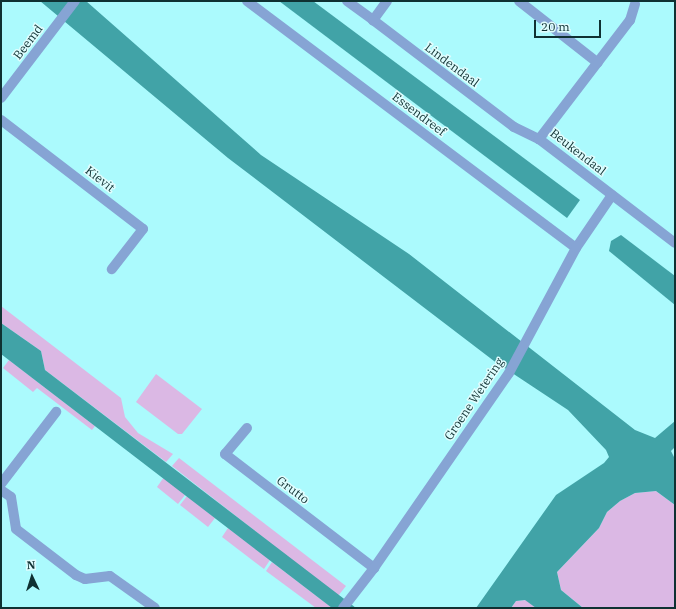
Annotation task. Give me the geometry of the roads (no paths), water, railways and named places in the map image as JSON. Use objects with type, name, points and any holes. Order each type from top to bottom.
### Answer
[{"type":"street","name":"Beemd","points":[[1,98],[75,1]]},
{"type":"street","name":"Essendreef","points":[[247,1],[576,248]]},
{"type":"street","name":"Lindendaal","points":[[347,1],[514,127],[539,139]]},
{"type":"street","points":[[373,20],[387,1]]},
{"type":"street","points":[[519,1],[598,63]]},
{"type":"street","name":"Beukendaal","points":[[635,4],[630,20],[539,139],[675,243]]},
{"type":"street","name":"Kievit","points":[[1,120],[143,229],[112,269]]},
{"type":"street","name":"Groene Wetering","points":[[343,608],[374,568],[509,373],[576,248],[612,195]]},
{"type":"street","points":[[1,484],[56,412]]},
{"type":"street","name":"Grutto","points":[[247,428],[225,454],[374,568]]},
{"type":"street","points":[[1,490],[11,497],[16,529],[76,575],[85,578],[110,576],[155,608]]},
{"type":"water","points":[[40,1],[86,1],[261,155],[409,254],[635,430],[655,438],[675,421],[675,447],[671,451],[675,459],[675,505],[656,491],[635,493],[620,501],[607,512],[599,528],[557,572],[561,590],[583,608],[536,608],[525,600],[516,601],[511,608],[476,608],[556,495],[604,463],[609,457],[606,450],[568,410],[494,361],[228,158]]},
{"type":"water","points":[[279,1],[313,1],[580,200],[567,218]]},
{"type":"water","points":[[621,235],[675,276],[675,305],[609,251],[611,241]]},
{"type":"water","points":[[1,323],[41,351],[45,370],[356,608],[332,608],[1,354]]}]
